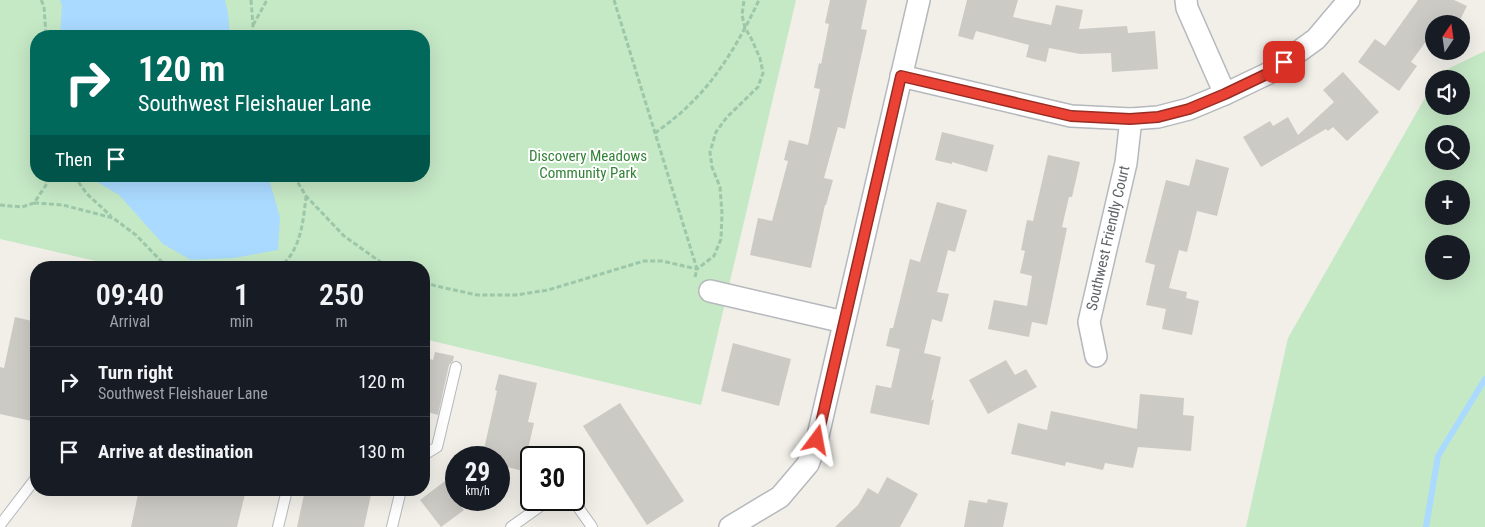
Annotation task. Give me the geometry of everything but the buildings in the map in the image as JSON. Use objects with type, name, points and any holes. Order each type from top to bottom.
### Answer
[{"type":"street","points":[[730,527],[780,497],[808,464],[817,440],[919,0]]},
{"type":"street","points":[[1186,0],[1187,8],[1225,94]]},
{"type":"street","points":[[901,76],[1071,116],[1130,119],[1158,117],[1189,109],[1269,73],[1316,39],[1350,0]]},
{"type":"street","name":"Southwest Friendly Court","points":[[1096,356],[1088,322],[1126,163],[1130,119]]},
{"type":"street","points":[[702,284],[844,322]]},
{"type":"lane","points":[[430,451],[437,447],[456,367]]},
{"type":"lane","points":[[0,525],[30,486]]},
{"type":"lane","points":[[278,527],[286,496]]},
{"type":"lane","points":[[392,527],[400,496]]},
{"type":"lane","points":[[512,527],[534,511]]},
{"type":"lane","points":[[581,511],[592,527]]},
{"type":"path","points":[[41,0],[44,6],[46,30]]},
{"type":"path","points":[[251,0],[253,30]]},
{"type":"path","points":[[253,25],[267,0]]},
{"type":"path","points":[[614,0],[702,284]]},
{"type":"path","points":[[697,269],[714,256],[721,239],[720,187],[712,167],[710,152],[716,132],[727,117],[758,87],[763,72],[760,58],[745,28],[742,15],[744,0]]},
{"type":"path","points":[[655,134],[689,105],[714,78],[745,28],[759,0]]},
{"type":"path","points":[[34,203],[48,182]]},
{"type":"path","points":[[78,182],[87,194],[113,218],[136,235],[161,261]]},
{"type":"path","points":[[298,182],[306,196],[344,236],[379,261]]},
{"type":"path","points":[[287,261],[295,250],[303,225],[306,196]]},
{"type":"path","points":[[0,205],[22,207],[34,203],[63,205],[113,218]]},
{"type":"path","points":[[430,284],[477,295],[516,295],[548,290],[644,262],[662,261],[697,269]]},
{"type":"green space","name":"Discovery Meadows Community Park","points":[[0,0],[796,0],[701,405],[430,340],[430,261],[96,261],[0,239]]},
{"type":"green space","points":[[1485,51],[1485,527],[1246,527],[1288,338],[1425,98],[1425,115],[1470,115],[1470,70],[1445,70],[1470,60],[1470,58]]},
{"type":"water","points":[[60,0],[225,0],[229,30],[60,30],[62,5]]},
{"type":"water","points":[[97,182],[270,182],[280,217],[278,250],[234,258],[191,260],[163,244],[119,195]]},
{"type":"waterway","points":[[1426,527],[1438,456],[1485,379]]},
{"type":"route","points":[[817,440],[901,76],[1071,116],[1130,119],[1158,117],[1189,109],[1269,73],[1284,62]]}]
